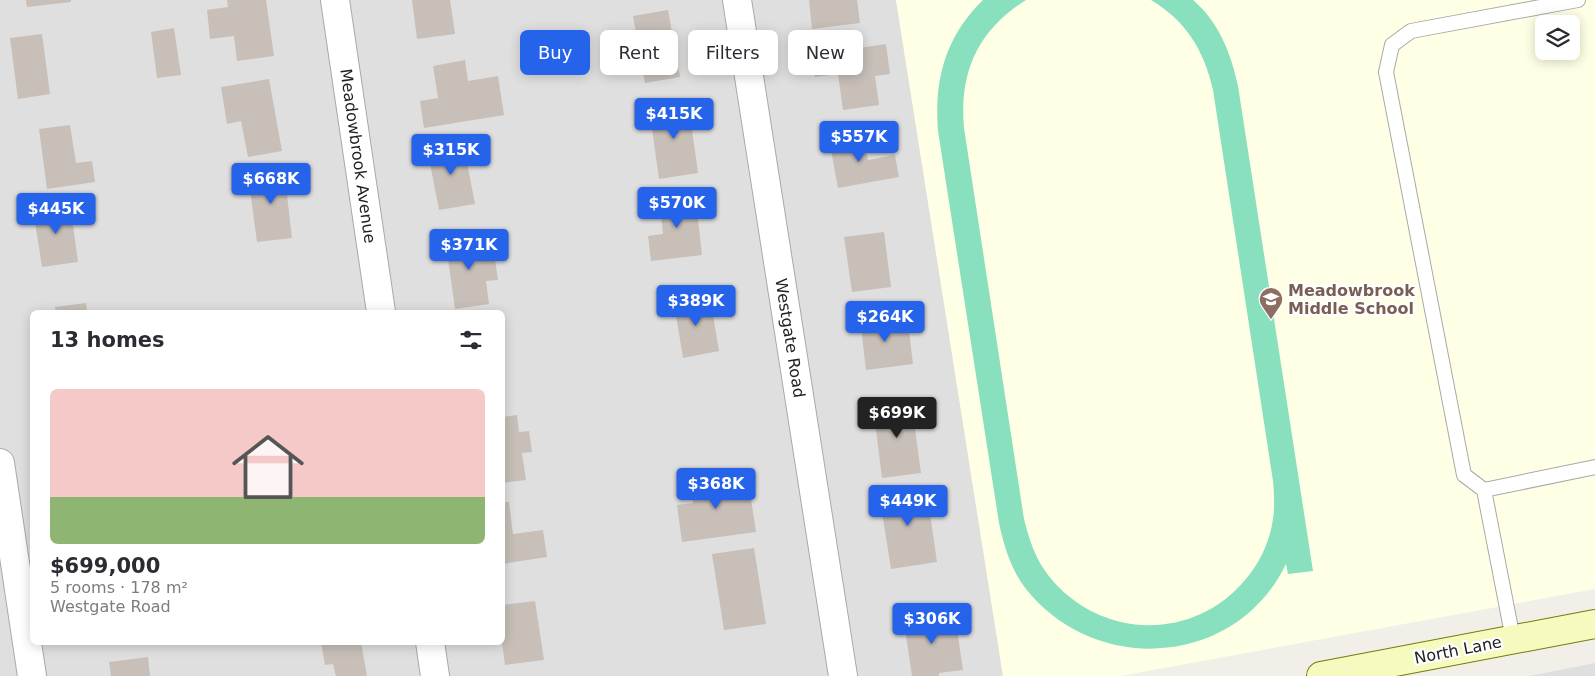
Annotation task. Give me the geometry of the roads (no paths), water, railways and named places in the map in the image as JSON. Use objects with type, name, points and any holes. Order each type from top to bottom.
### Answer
[{"type":"street","name":"Meadowbrook Avenue","points":[[335,0],[381,310]]},
{"type":"street","name":"Westgate Road","points":[[737,0],[842,676]]},
{"type":"street","points":[[0,463],[32,676]]},
{"type":"street","name":"North Lane","points":[[1321,676],[1595,624]]},
{"type":"street","points":[[430,645],[435,676]]},
{"type":"lane","points":[[1513,639],[1484,490],[1464,475],[1386,72],[1392,45],[1411,31],[1578,0]]},
{"type":"lane","points":[[1484,490],[1595,467]]},
{"type":"place","name":"Meadowbrook Middle School","points":[[1271,320]]}]
